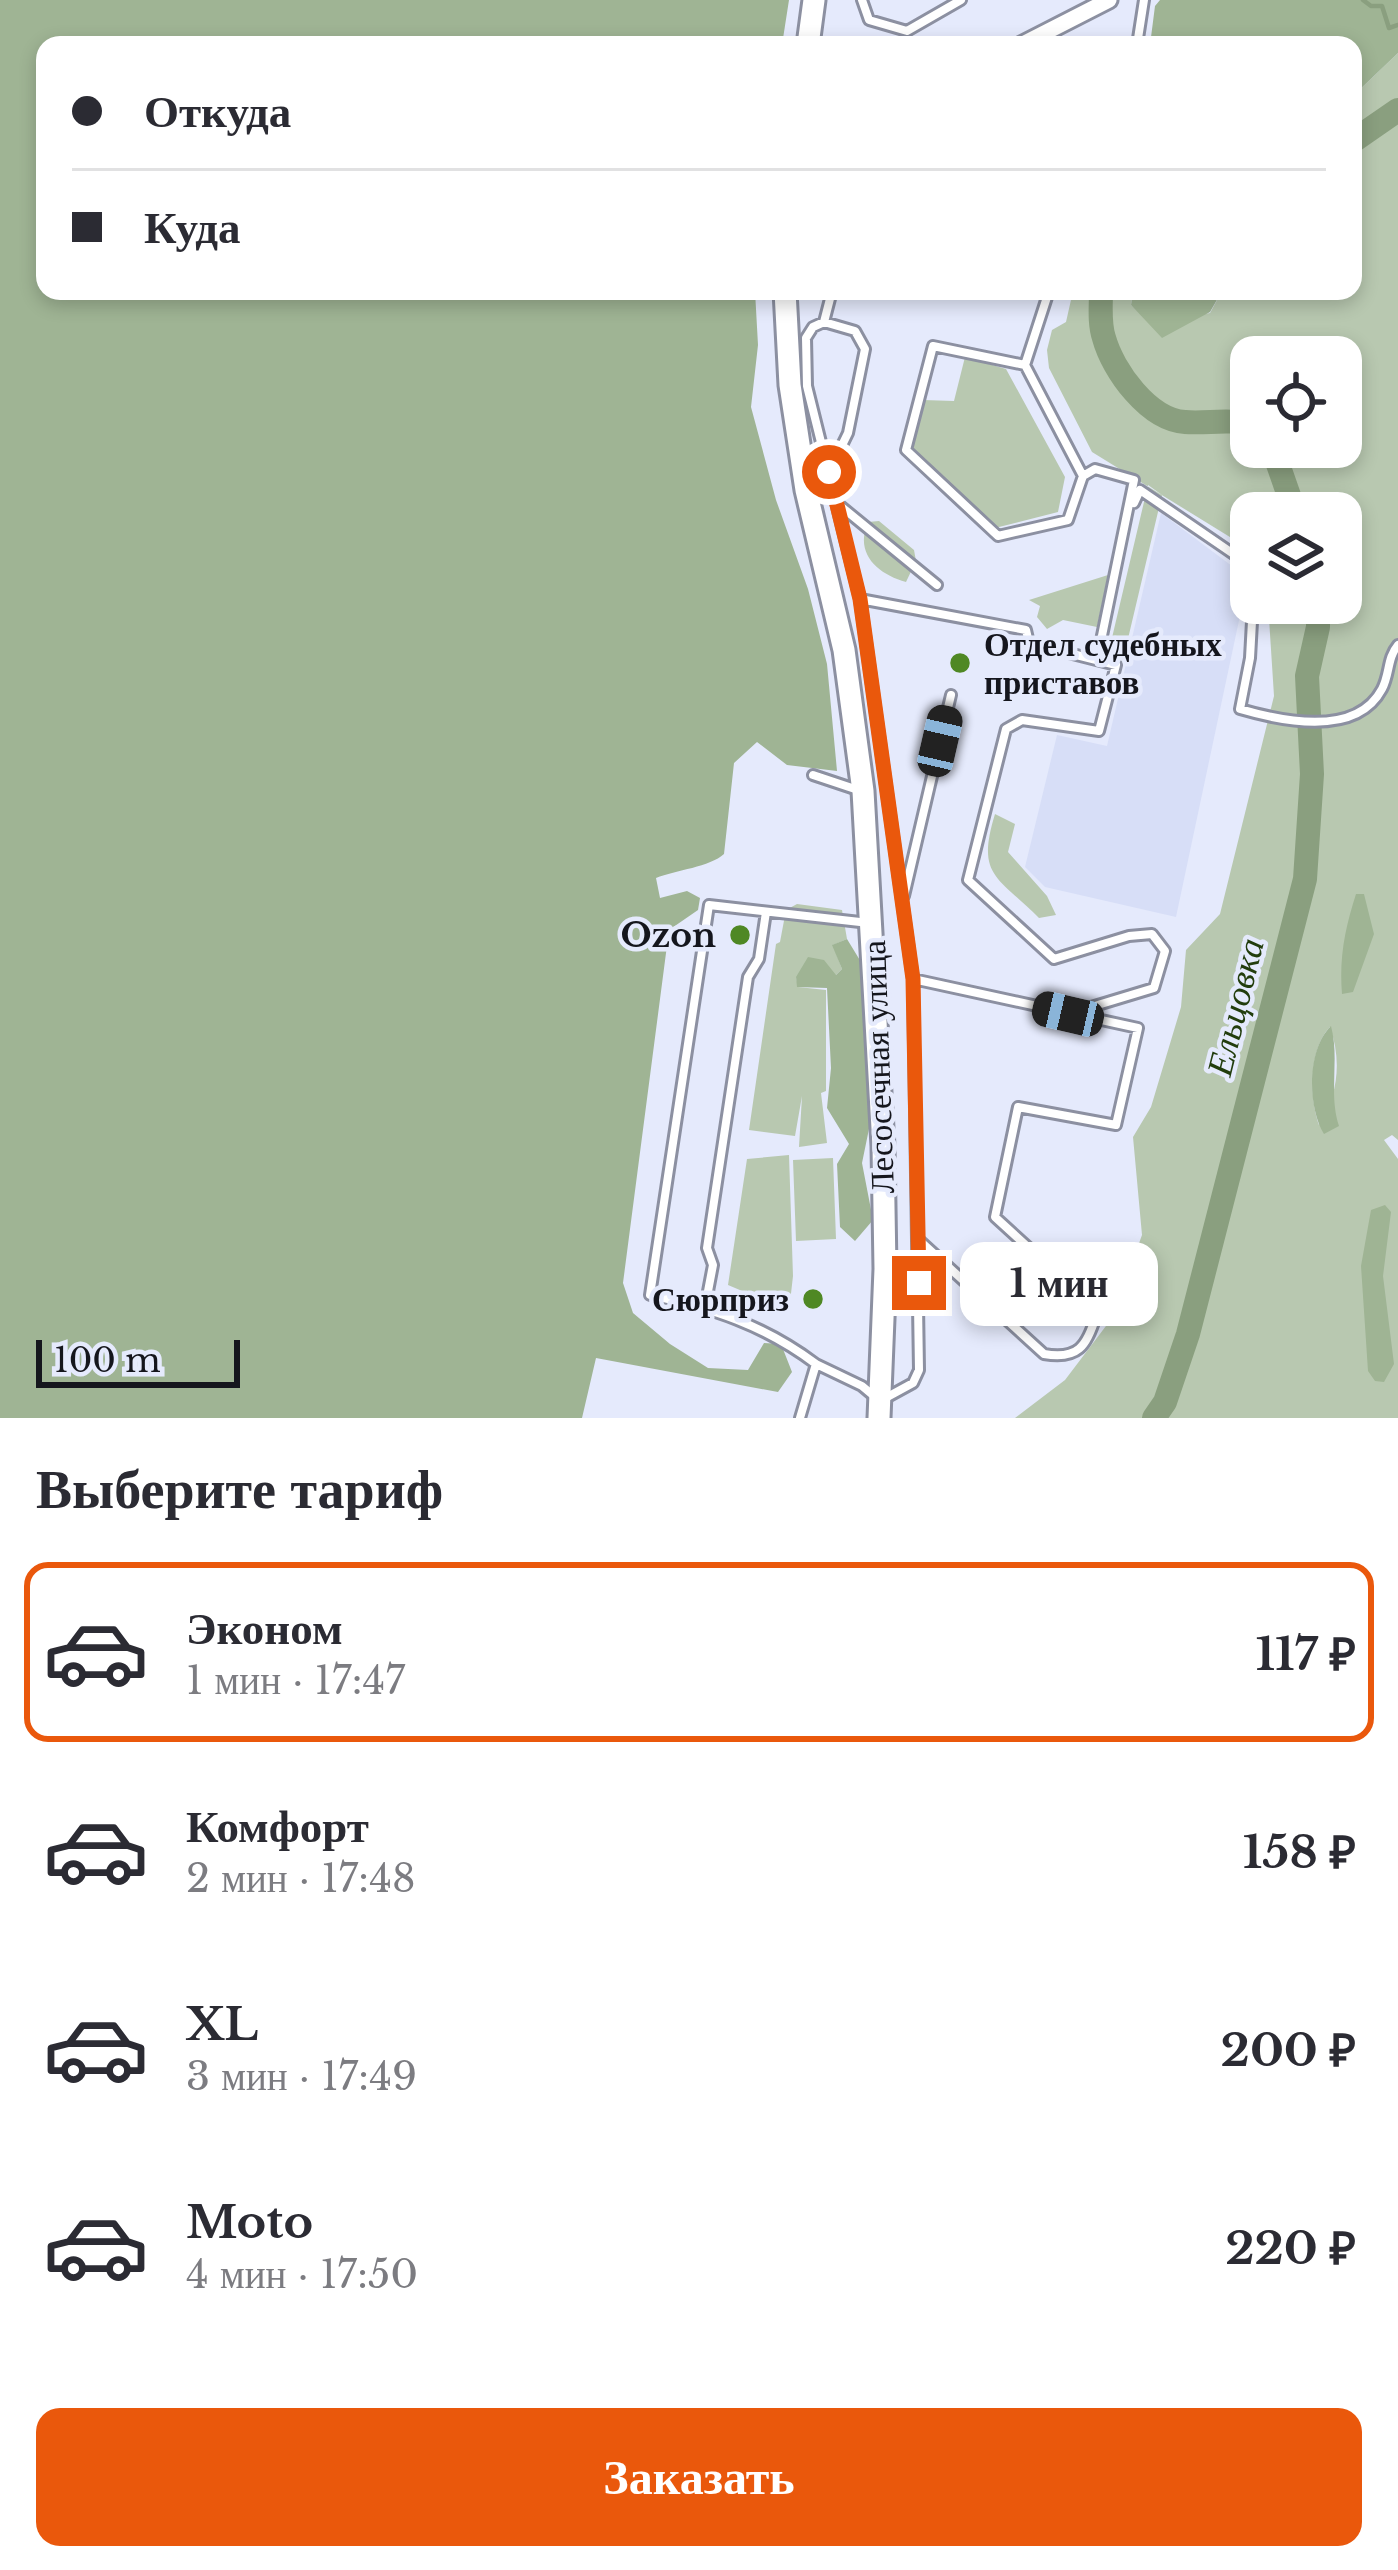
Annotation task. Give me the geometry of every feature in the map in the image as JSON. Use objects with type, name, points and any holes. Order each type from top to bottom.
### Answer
[{"type":"street","points":[[809,36],[814,0]]},
{"type":"street","points":[[1039,36],[1109,0]]},
{"type":"street","name":"Лесосечная улица","points":[[785,300],[790,385],[806,490],[844,650],[862,791],[885,1248],[880,1409]]},
{"type":"lane","points":[[862,0],[869,20],[907,31],[961,0]]},
{"type":"lane","points":[[1138,36],[1144,0]]},
{"type":"lane","points":[[824,322],[830,300]]},
{"type":"lane","points":[[1046,300],[1025,364],[1083,476]]},
{"type":"lane","points":[[829,472],[848,433],[865,349],[855,331],[824,322],[806,338],[808,386],[860,599],[913,979],[920,1370],[913,1384],[880,1409],[862,1386],[816,1364],[790,1345],[704,1307],[650,1295],[710,905],[872,924]]},
{"type":"lane","points":[[1025,364],[933,346],[906,450],[998,536],[1068,520],[1083,476],[1095,469],[1134,480],[1097,660]]},
{"type":"lane","points":[[1130,510],[1140,490],[1230,552]]},
{"type":"lane","points":[[837,503],[937,585]]},
{"type":"lane","points":[[860,599],[1026,629],[1029,644],[1116,664],[1099,731],[1022,720],[1006,729],[968,880],[1054,959],[1129,936],[1152,934],[1165,951],[1154,988],[1068,1014]]},
{"type":"lane","points":[[1251,624],[1240,709],[1281,722],[1336,721],[1360,709],[1382,692],[1392,651],[1398,645]]},
{"type":"lane","points":[[903,903],[951,695]]},
{"type":"lane","points":[[813,775],[862,791]]},
{"type":"lane","points":[[704,1307],[713,1265],[707,1248],[748,977],[759,958],[766,912]]},
{"type":"lane","points":[[913,979],[1138,1028],[1116,1126],[1018,1107],[995,1217],[1087,1301],[1096,1316],[1089,1339],[1076,1354],[1044,1354],[919,1240]]},
{"type":"lane","points":[[800,1418],[816,1364]]},
{"type":"shaded area","points":[[1161,513],[1230,565],[1230,624],[1238,624],[1176,917],[1045,887],[1025,867],[1057,735],[1107,746]]},
{"type":"green space","points":[[0,0],[789,0],[783,36],[36,36],[36,300],[756,300],[758,345],[751,407],[827,664],[837,771],[787,765],[757,742],[734,763],[724,854],[656,878],[660,898],[687,891],[700,898],[698,910],[669,930],[623,1283],[633,1313],[708,1368],[748,1370],[764,1343],[781,1344],[792,1372],[778,1392],[596,1358],[582,1418],[0,1418]]},
{"type":"green space","points":[[1160,0],[1398,0],[1398,53],[1362,87],[1362,36],[1151,36]]},
{"type":"green space","points":[[1398,53],[1398,1140],[1392,1135],[1384,1140],[1398,1159],[1398,1418],[1015,1418],[1065,1380],[1112,1318],[1142,1235],[1133,1137],[1151,1107],[1181,1007],[1186,950],[1220,914],[1274,696],[1269,624],[1362,624],[1362,492],[1230,492],[1230,537],[1092,452],[1049,368],[1052,330],[1066,322],[1071,300],[1132,300],[1131,305],[1152,324],[1210,313],[1217,300],[1362,300],[1362,87]],"holes":[[[1330,1027],[1336,1078],[1319,1125],[1313,1074],[1318,1047]]]},
{"type":"green space","points":[[1132,300],[1217,300],[1210,312],[1162,338],[1131,305]]},
{"type":"green space","points":[[965,357],[1006,369],[1065,477],[1058,512],[995,528],[913,448],[923,400],[954,401]]},
{"type":"green space","points":[[1148,485],[1162,495],[1122,664],[1119,648],[1111,642]]},
{"type":"green space","points":[[879,521],[914,550],[916,561],[906,582],[886,574],[866,553],[868,522]]},
{"type":"green space","points":[[1108,575],[1097,627],[1063,620],[1047,629],[1037,617],[1040,606],[1029,600]]},
{"type":"green space","points":[[995,814],[1015,824],[1008,852],[1047,896],[1056,915],[1039,918],[994,874],[988,850]]},
{"type":"green space","points":[[1356,894],[1364,894],[1374,934],[1353,992],[1342,994],[1344,943]]},
{"type":"green space","points":[[797,904],[842,910],[847,939],[833,945],[842,969],[836,975],[796,977],[798,987],[826,990],[826,1091],[821,1093],[827,1143],[799,1147],[802,1096],[795,1136],[749,1130],[776,944],[786,910]]},
{"type":"green space","points":[[847,939],[861,962],[870,1124],[862,1163],[873,1220],[855,1241],[840,1227],[837,1164],[849,1144],[827,1108],[831,1068],[827,988],[797,987],[796,977],[808,957],[824,960],[836,975],[842,969],[832,945]]},
{"type":"green space","points":[[1331,1026],[1339,1126],[1324,1134],[1312,1078],[1317,1049]]},
{"type":"green space","points":[[789,1155],[793,1276],[789,1311],[728,1285],[747,1159]]},
{"type":"green space","points":[[833,1158],[836,1239],[796,1241],[793,1160]]},
{"type":"green space","points":[[1385,1205],[1391,1212],[1383,1276],[1394,1364],[1384,1382],[1375,1381],[1368,1371],[1361,1266],[1371,1210]]},
{"type":"waterway","points":[[1363,0],[1382,6],[1389,28],[1398,25]]},
{"type":"waterway","name":"Ельцовка","points":[[1362,135],[1398,110]]},
{"type":"waterway","name":"Ельцовка","points":[[1101,300],[1101,326],[1109,351],[1134,392],[1172,419],[1230,422]]},
{"type":"waterway","name":"Ельцовка","points":[[1279,468],[1288,492]]},
{"type":"waterway","name":"Ельцовка","points":[[1154,1418],[1165,1402],[1188,1334],[1305,879],[1312,774],[1307,676],[1318,624]]},
{"type":"place","name":"Отдел судебных приставов","points":[[960,663]]},
{"type":"place","name":"Ozon","points":[[740,935]]},
{"type":"place","name":"Сюрприз","points":[[813,1299]]},
{"type":"route","points":[[829,472],[860,599],[913,979],[919,1283]]}]
